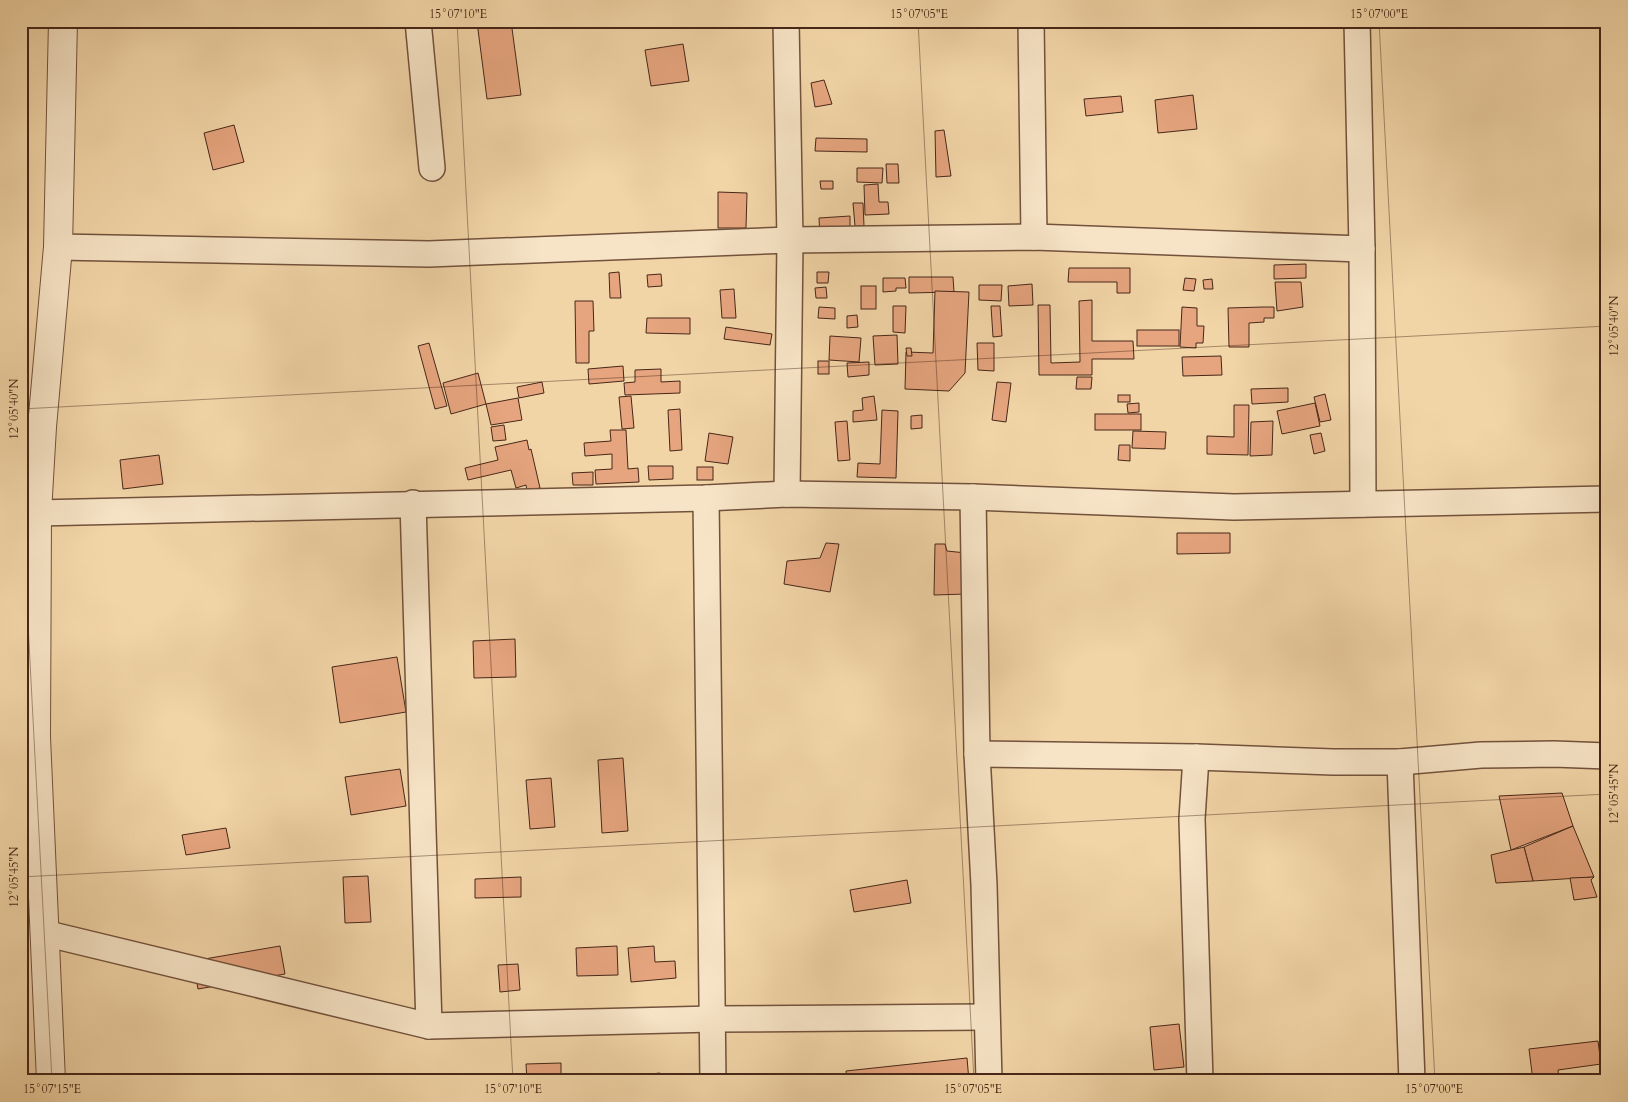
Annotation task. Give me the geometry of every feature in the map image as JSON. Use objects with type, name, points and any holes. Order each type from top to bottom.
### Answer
[{"type":"street","points":[[51,1081],[44,933],[31,867],[36,737],[38,513],[32,427],[58,247],[63,21]]},
{"type":"street","points":[[418,21],[432,168]]},
{"type":"street","points":[[786,21],[790,240],[787,494]]},
{"type":"street","points":[[1032,21],[1034,237]]},
{"type":"street","points":[[1357,21],[1362,250],[1363,504]]},
{"type":"street","points":[[58,247],[429,254],[790,240],[1034,237],[1362,250]]},
{"type":"street","points":[[38,513],[412,503],[706,498],[787,494],[973,497],[1234,507],[1607,499]]},
{"type":"street","points":[[973,497],[977,754],[984,885],[989,1081]]},
{"type":"street","points":[[706,498],[713,1081]]},
{"type":"street","points":[[412,503],[429,1026]]},
{"type":"street","points":[[977,754],[1196,758],[1271,762],[1400,762],[1482,755],[1554,754],[1607,756]]},
{"type":"street","points":[[1196,758],[1192,819],[1200,1081]]},
{"type":"street","points":[[1400,762],[1412,1081]]},
{"type":"street","points":[[44,933],[429,1026],[713,1019],[986,1017]]},
{"type":"building","points":[[511,21],[521,95],[487,99],[477,22]]},
{"type":"building","points":[[940,21],[972,21],[972,23],[940,25]]},
{"type":"building","points":[[683,44],[689,81],[651,86],[645,50]]},
{"type":"building","points":[[824,80],[832,104],[815,107],[811,83]]},
{"type":"building","points":[[1193,95],[1197,129],[1158,133],[1155,100]]},
{"type":"building","points":[[1121,96],[1123,112],[1086,116],[1084,99]]},
{"type":"building","points":[[234,125],[244,162],[213,170],[204,133]]},
{"type":"building","points":[[944,130],[951,176],[936,177],[935,131]]},
{"type":"building","points":[[816,138],[867,139],[867,152],[815,151]]},
{"type":"building","points":[[886,164],[898,164],[899,183],[887,183]]},
{"type":"building","points":[[857,168],[883,168],[882,183],[857,182]]},
{"type":"building","points":[[820,181],[833,181],[833,189],[821,189]]},
{"type":"building","points":[[878,184],[879,202],[888,202],[889,214],[865,215],[864,185]]},
{"type":"building","points":[[718,192],[747,193],[746,228],[718,228]]},
{"type":"building","points":[[853,203],[863,203],[864,226],[855,226]]},
{"type":"building","points":[[850,216],[850,228],[820,236],[819,218]]},
{"type":"building","points":[[1306,264],[1306,278],[1274,279],[1274,265]]},
{"type":"building","points":[[1069,268],[1130,268],[1130,293],[1117,293],[1117,282],[1068,282]]},
{"type":"building","points":[[619,272],[621,298],[610,298],[609,273]]},
{"type":"building","points":[[817,272],[829,272],[828,283],[817,283]]},
{"type":"building","points":[[661,274],[662,286],[648,287],[647,275]]},
{"type":"building","points":[[909,277],[953,277],[954,292],[909,293]]},
{"type":"building","points":[[883,278],[905,278],[906,288],[896,288],[896,291],[883,292]]},
{"type":"building","points":[[1185,278],[1196,279],[1194,291],[1183,290]]},
{"type":"building","points":[[1212,279],[1213,289],[1204,289],[1203,280]]},
{"type":"building","points":[[1275,282],[1301,282],[1303,307],[1277,311]]},
{"type":"building","points":[[1032,284],[1033,305],[1009,306],[1008,286]]},
{"type":"building","points":[[979,285],[1002,285],[1001,301],[979,300]]},
{"type":"building","points":[[861,286],[876,286],[876,309],[861,309]]},
{"type":"building","points":[[826,287],[827,298],[816,298],[815,288]]},
{"type":"building","points":[[734,289],[736,318],[722,318],[720,290]]},
{"type":"building","points":[[935,291],[969,292],[965,373],[949,391],[905,389],[906,352],[933,353]]},
{"type":"building","points":[[1092,300],[1092,341],[1133,341],[1134,359],[1092,359],[1092,375],[1039,375],[1038,305],[1050,305],[1051,363],[1080,362],[1079,301]]},
{"type":"building","points":[[575,301],[593,301],[594,331],[589,331],[589,363],[576,363]]},
{"type":"building","points":[[893,306],[906,306],[905,333],[893,332]]},
{"type":"building","points":[[991,306],[1000,306],[1002,336],[993,337]]},
{"type":"building","points":[[819,307],[835,308],[835,319],[818,318]]},
{"type":"building","points":[[1182,307],[1197,308],[1197,326],[1204,326],[1203,343],[1196,343],[1196,348],[1180,347]]},
{"type":"building","points":[[1274,307],[1274,318],[1264,318],[1264,322],[1249,323],[1249,347],[1229,347],[1228,308]]},
{"type":"building","points":[[857,315],[858,327],[847,328],[847,316]]},
{"type":"building","points":[[647,318],[690,318],[690,334],[646,333]]},
{"type":"building","points":[[726,327],[772,334],[770,345],[724,339]]},
{"type":"building","points":[[1137,330],[1179,330],[1179,346],[1137,346]]},
{"type":"building","points":[[897,335],[898,364],[875,365],[873,336]]},
{"type":"building","points":[[830,336],[861,338],[859,362],[829,360]]},
{"type":"building","points":[[429,343],[447,406],[435,409],[418,346]]},
{"type":"building","points":[[977,343],[994,343],[994,371],[978,370]]},
{"type":"building","points":[[906,348],[911,348],[912,356],[907,356]]},
{"type":"building","points":[[1221,356],[1222,375],[1183,376],[1182,357]]},
{"type":"building","points":[[818,361],[829,361],[829,374],[818,374]]},
{"type":"building","points":[[869,362],[869,375],[848,377],[847,363]]},
{"type":"building","points":[[623,366],[624,381],[589,384],[588,369]]},
{"type":"building","points":[[661,369],[661,382],[680,381],[680,393],[625,395],[624,383],[635,382],[635,370]]},
{"type":"building","points":[[478,373],[486,404],[451,414],[443,383]]},
{"type":"building","points":[[1077,377],[1092,377],[1091,389],[1076,389]]},
{"type":"building","points":[[542,382],[544,393],[519,398],[517,387]]},
{"type":"building","points":[[997,382],[1011,383],[1006,422],[992,420]]},
{"type":"building","points":[[1288,388],[1288,402],[1252,404],[1251,389]]},
{"type":"building","points":[[1325,394],[1331,420],[1320,422],[1314,397]]},
{"type":"building","points":[[1118,395],[1130,395],[1130,402],[1118,402]]},
{"type":"building","points":[[631,396],[634,428],[622,429],[619,397]]},
{"type":"building","points":[[874,396],[877,420],[853,422],[853,411],[863,410],[862,398]]},
{"type":"building","points":[[518,398],[522,420],[491,425],[486,404]]},
{"type":"building","points":[[1139,403],[1139,412],[1128,413],[1127,404]]},
{"type":"building","points":[[1315,403],[1320,426],[1282,434],[1277,411]]},
{"type":"building","points":[[1234,405],[1249,405],[1248,455],[1207,454],[1207,436],[1234,437]]},
{"type":"building","points":[[680,409],[682,450],[670,451],[668,410]]},
{"type":"building","points":[[882,410],[898,411],[896,478],[857,477],[858,463],[880,464]]},
{"type":"building","points":[[1095,414],[1141,414],[1141,430],[1095,430]]},
{"type":"building","points":[[922,415],[922,428],[911,429],[911,416]]},
{"type":"building","points":[[847,421],[850,460],[838,461],[835,422]]},
{"type":"building","points":[[1273,421],[1272,455],[1250,456],[1251,422]]},
{"type":"building","points":[[504,425],[506,440],[493,441],[491,427]]},
{"type":"building","points":[[610,430],[626,430],[628,469],[638,468],[639,482],[596,484],[595,470],[612,469],[612,454],[585,456],[584,443],[611,441]]},
{"type":"building","points":[[1133,431],[1166,432],[1165,449],[1132,448]]},
{"type":"building","points":[[709,433],[733,437],[728,464],[705,461]]},
{"type":"building","points":[[1321,433],[1325,451],[1314,454],[1310,435]]},
{"type":"building","points":[[527,440],[529,450],[531,449],[540,488],[527,491],[526,485],[516,488],[511,470],[468,480],[465,468],[498,460],[495,447]]},
{"type":"building","points":[[1119,445],[1130,445],[1130,461],[1118,460]]},
{"type":"building","points":[[159,455],[163,484],[123,489],[120,460]]},
{"type":"building","points":[[648,466],[673,466],[673,479],[649,480]]},
{"type":"building","points":[[697,467],[713,467],[713,480],[697,480]]},
{"type":"building","points":[[593,472],[593,485],[573,485],[572,473]]},
{"type":"building","points":[[1177,533],[1230,533],[1230,553],[1177,554]]},
{"type":"building","points":[[826,543],[839,544],[830,592],[784,584],[787,561],[820,558]]},
{"type":"building","points":[[935,544],[945,544],[947,551],[966,553],[966,594],[934,595]]},
{"type":"building","points":[[515,639],[516,677],[474,678],[473,641]]},
{"type":"building","points":[[397,657],[406,712],[340,723],[332,667]]},
{"type":"building","points":[[623,758],[628,831],[602,833],[598,760]]},
{"type":"building","points":[[400,769],[406,806],[351,815],[345,777]]},
{"type":"building","points":[[551,778],[555,827],[530,829],[526,780]]},
{"type":"building","points":[[1562,793],[1573,826],[1511,850],[1499,796]]},
{"type":"building","points":[[1573,826],[1594,877],[1533,881],[1524,847]]},
{"type":"building","points":[[226,828],[230,848],[186,855],[182,835]]},
{"type":"building","points":[[1524,847],[1533,881],[1496,883],[1491,855]]},
{"type":"building","points":[[368,876],[371,922],[345,923],[343,877]]},
{"type":"building","points":[[521,877],[521,897],[475,898],[475,879]]},
{"type":"building","points":[[1594,877],[1591,880],[1597,897],[1574,900],[1570,878]]},
{"type":"building","points":[[907,880],[911,903],[854,912],[850,890]]},
{"type":"building","points":[[280,946],[285,974],[198,989],[193,961]]},
{"type":"building","points":[[617,946],[618,975],[577,976],[576,948]]},
{"type":"building","points":[[654,946],[655,962],[675,961],[676,978],[631,982],[628,948]]},
{"type":"building","points":[[518,964],[520,990],[500,992],[498,965]]},
{"type":"building","points":[[1179,1024],[1184,1067],[1154,1070],[1150,1027]]},
{"type":"building","points":[[1598,1041],[1601,1064],[1558,1070],[1559,1081],[1533,1081],[1529,1049]]},
{"type":"building","points":[[967,1058],[969,1081],[847,1081],[846,1071]]},
{"type":"building","points":[[561,1063],[561,1081],[527,1081],[526,1064]]},
{"type":"building","points":[[660,1073],[661,1081],[641,1081],[641,1075]]}]
